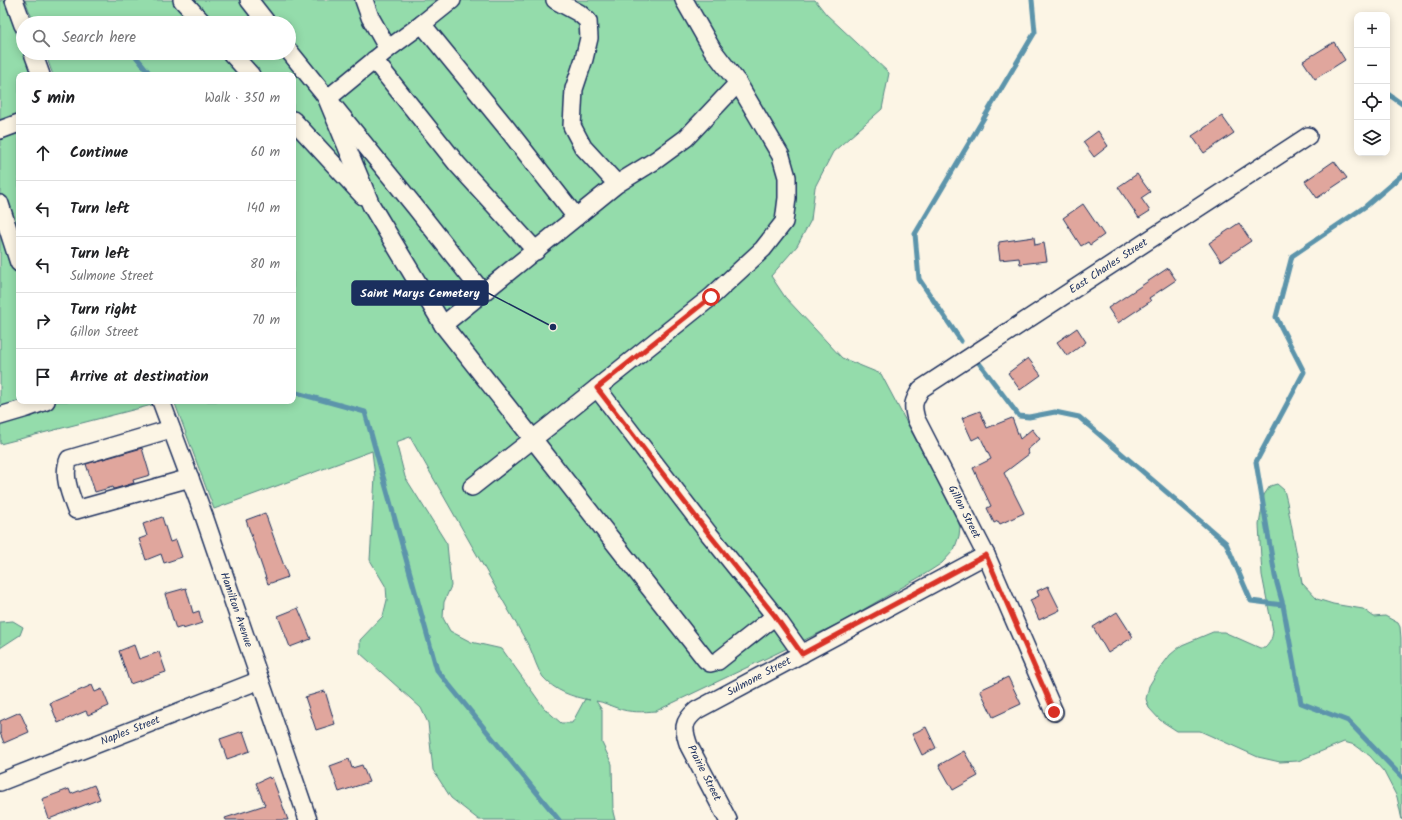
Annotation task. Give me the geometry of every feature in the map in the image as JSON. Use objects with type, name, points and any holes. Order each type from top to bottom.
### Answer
[{"type":"street","points":[[14,0],[20,16]]},
{"type":"street","points":[[182,0],[197,16]]},
{"type":"street","points":[[249,0],[262,16]]},
{"type":"street","points":[[364,0],[370,17],[388,49]]},
{"type":"street","points":[[327,99],[374,60],[452,0]]},
{"type":"street","points":[[555,0],[579,13],[588,21],[589,38],[574,89],[572,126],[583,147],[617,184]]},
{"type":"street","points":[[472,487],[711,297],[763,249],[784,222],[787,198],[787,177],[781,156],[738,83],[712,49],[684,0]]},
{"type":"street","points":[[422,24],[505,126],[576,217]]},
{"type":"street","points":[[296,59],[483,294]]},
{"type":"street","points":[[36,60],[40,72]]},
{"type":"street","points":[[237,60],[248,72]]},
{"type":"street","points":[[374,60],[457,164],[536,251]]},
{"type":"street","points":[[443,325],[617,184],[656,160],[686,138],[738,83]]},
{"type":"street","points":[[327,99],[371,205],[443,325],[706,660],[710,663],[718,661],[775,616]]},
{"type":"street","points":[[296,123],[371,205]]},
{"type":"street","points":[[0,130],[16,124]]},
{"type":"street","name":"East Charles Street","points":[[914,402],[921,389],[1308,136]]},
{"type":"street","points":[[0,204],[16,254]]},
{"type":"street","points":[[597,388],[709,534],[775,616],[802,654]]},
{"type":"street","name":"Gillon Street","points":[[914,402],[916,419],[986,555],[1054,712]]},
{"type":"street","points":[[0,416],[38,404]]},
{"type":"street","name":"Hamilton Avenue","points":[[162,404],[190,478],[308,820]]},
{"type":"street","points":[[171,429],[69,459],[66,467],[70,493],[76,510],[190,478]]},
{"type":"street","name":"Sulmone Street","points":[[685,725],[688,717],[697,710],[986,555]]},
{"type":"street","name":"Naples Street","points":[[0,782],[260,680]]},
{"type":"street","name":"Prairie Street","points":[[685,725],[684,734],[689,746],[728,820]]},
{"type":"green space","points":[[0,0],[4,0],[16,32],[16,60],[26,60],[31,72],[16,72],[16,404],[152,405],[0,444]]},
{"type":"green space","points":[[25,0],[815,0],[826,14],[889,73],[882,109],[833,152],[815,187],[811,220],[797,246],[771,276],[785,297],[842,358],[881,374],[956,516],[960,527],[959,536],[954,550],[942,563],[925,574],[840,623],[656,711],[626,711],[596,701],[602,710],[602,743],[612,764],[613,812],[615,820],[479,820],[451,798],[433,770],[428,723],[421,708],[360,653],[360,640],[383,616],[387,600],[386,587],[370,560],[375,477],[372,451],[214,509],[175,404],[296,404],[296,72],[52,72],[48,60],[296,60],[296,16],[31,16]],"holes":[[[410,437],[530,648],[537,667],[543,677],[558,690],[585,699],[572,723],[561,723],[544,708],[502,649],[471,642],[450,631],[443,618],[444,602],[451,586],[447,544],[405,477],[396,442]]]},
{"type":"green space","points":[[1277,484],[1284,490],[1302,583],[1317,599],[1333,604],[1363,609],[1374,617],[1385,616],[1398,623],[1400,627],[1402,820],[1397,797],[1384,772],[1370,756],[1355,745],[1344,742],[1298,761],[1280,762],[1258,757],[1200,731],[1177,731],[1160,720],[1149,708],[1146,699],[1149,686],[1170,655],[1182,645],[1213,632],[1224,632],[1260,648],[1265,648],[1269,643],[1273,631],[1262,575],[1259,525],[1264,495],[1270,486]]},
{"type":"green space","points":[[13,621],[23,627],[20,635],[0,648],[0,622]]},
{"type":"building","points":[[1334,42],[1345,60],[1315,79],[1303,61]]},
{"type":"building","points":[[1222,116],[1234,133],[1204,153],[1192,136]]},
{"type":"building","points":[[1098,131],[1108,146],[1094,157],[1083,142]]},
{"type":"building","points":[[1334,161],[1347,178],[1317,198],[1305,181]]},
{"type":"building","points":[[1137,174],[1150,192],[1141,198],[1150,211],[1139,218],[1118,187]]},
{"type":"building","points":[[1083,204],[1104,235],[1090,245],[1088,242],[1081,246],[1063,218]]},
{"type":"building","points":[[1239,223],[1251,241],[1221,261],[1209,243]]},
{"type":"building","points":[[1034,237],[1035,245],[1044,243],[1047,261],[1020,264],[1019,258],[1000,260],[999,242]]},
{"type":"building","points":[[1168,268],[1176,280],[1149,298],[1151,301],[1118,323],[1108,308]]},
{"type":"building","points":[[1077,328],[1086,342],[1067,356],[1057,342]]},
{"type":"building","points":[[1028,358],[1041,375],[1020,390],[1008,373]]},
{"type":"building","points":[[980,411],[987,428],[1012,418],[1020,439],[1032,429],[1040,439],[1027,450],[1029,454],[1004,473],[1024,513],[1000,524],[998,521],[994,523],[987,508],[991,506],[973,468],[991,459],[980,436],[972,440],[962,418]]},
{"type":"building","points":[[142,448],[150,475],[133,480],[134,483],[114,489],[113,487],[95,492],[86,464]]},
{"type":"building","points":[[265,513],[288,577],[268,584],[246,520]]},
{"type":"building","points":[[162,517],[170,542],[176,540],[182,557],[164,563],[161,554],[146,560],[139,539],[147,536],[143,524]]},
{"type":"building","points":[[1048,586],[1060,610],[1039,620],[1030,600],[1039,596],[1037,591]]},
{"type":"building","points":[[186,588],[193,613],[199,611],[202,623],[183,629],[182,627],[176,629],[165,594]]},
{"type":"building","points":[[298,608],[311,639],[290,647],[278,616]]},
{"type":"building","points":[[1117,612],[1133,637],[1108,653],[1093,627]]},
{"type":"building","points":[[134,645],[139,659],[159,652],[166,672],[130,684],[119,651]]},
{"type":"building","points":[[1008,677],[1021,704],[993,717],[980,690]]},
{"type":"building","points":[[92,685],[95,692],[102,689],[109,706],[88,715],[86,711],[58,723],[50,703]]},
{"type":"building","points":[[325,691],[335,724],[316,730],[305,697]]},
{"type":"building","points":[[20,712],[29,732],[4,743],[0,733],[0,721]]},
{"type":"building","points":[[926,727],[936,748],[922,755],[912,734]]},
{"type":"building","points":[[243,731],[250,751],[227,759],[220,739]]},
{"type":"building","points":[[964,751],[978,776],[953,790],[939,765]]},
{"type":"building","points":[[349,759],[352,768],[362,765],[369,782],[339,792],[330,766]]},
{"type":"building","points":[[269,777],[270,779],[272,777],[288,820],[226,820],[225,818],[265,805],[256,783]]},
{"type":"building","points":[[94,785],[100,799],[49,819],[42,799],[69,789],[71,794]]},
{"type":"waterway","points":[[961,341],[919,279],[915,234],[1035,32],[1032,0]]},
{"type":"waterway","points":[[139,60],[149,72]]},
{"type":"waterway","points":[[1390,95],[1402,104]]},
{"type":"waterway","points":[[1283,605],[1275,576],[1256,462],[1304,372],[1276,317],[1292,256],[1366,206],[1402,175]]},
{"type":"waterway","points":[[979,363],[1019,416],[1029,417],[1055,412],[1079,417],[1226,543],[1251,601],[1283,605],[1301,703],[1348,721],[1402,777]]},
{"type":"waterway","points":[[296,393],[365,412],[437,670],[559,820]]},
{"type":"place","name":"Saint Marys Cemetery","points":[[553,327]]},
{"type":"route","points":[[711,297],[597,388],[709,534],[775,616],[802,654],[986,555],[1054,712]]}]
